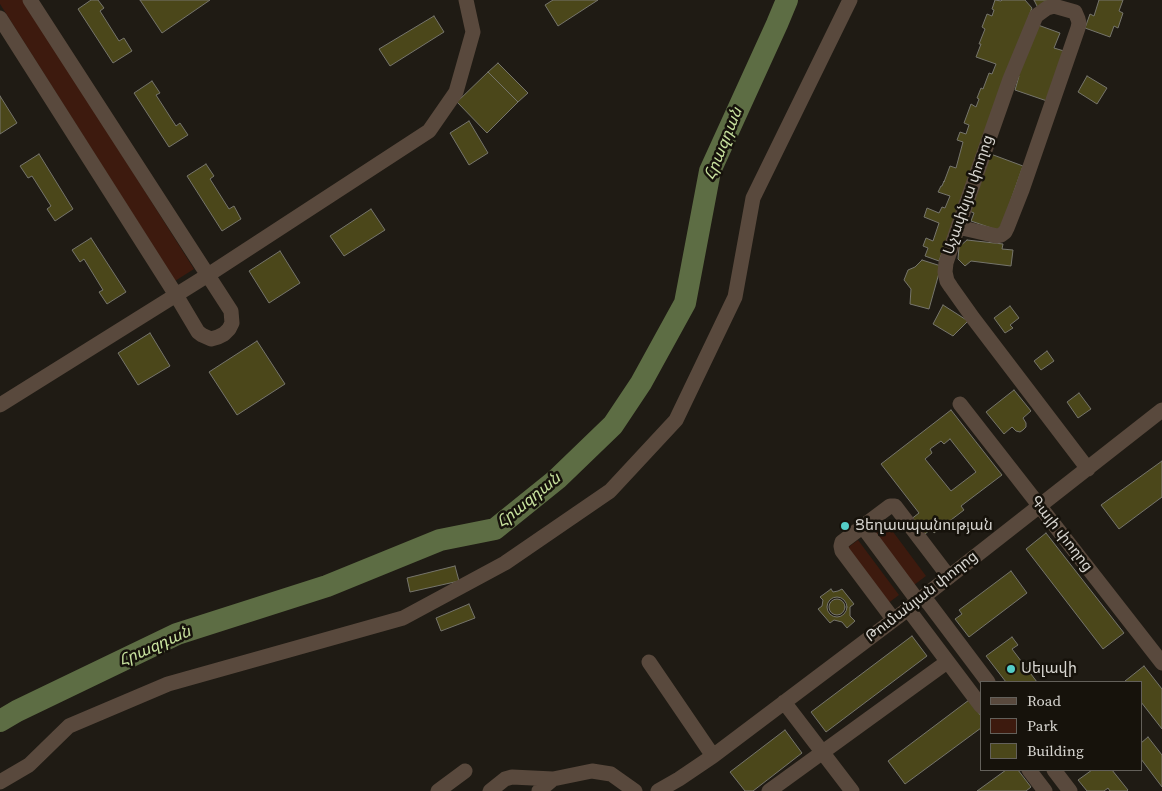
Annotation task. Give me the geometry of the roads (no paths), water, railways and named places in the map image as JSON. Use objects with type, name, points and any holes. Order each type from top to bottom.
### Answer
[{"type":"street","points":[[0,18],[198,332],[211,339],[224,334],[232,322],[232,310],[30,0]]},
{"type":"street","points":[[0,406],[208,275],[429,130],[456,92],[473,32],[466,0]]},
{"type":"street","points":[[0,782],[29,765],[69,726],[168,684],[402,618],[505,563],[610,491],[676,420],[735,297],[753,198],[850,0]]},
{"type":"street","name":"Աչափնյա փողոց","points":[[1077,6],[1054,6],[1047,8],[1036,16],[1010,79],[958,227],[946,263],[945,272],[951,287],[973,318],[1088,469]]},
{"type":"street","points":[[958,227],[997,236],[1001,235],[1008,228],[1078,28],[1077,6]]},
{"type":"street","name":"Գայի փողոց","points":[[960,404],[1162,663]]},
{"type":"street","name":"Թումանյան փողոց","points":[[658,791],[684,785],[713,756],[949,577],[1162,410]]},
{"type":"street","points":[[894,619],[842,551],[842,542],[890,506],[895,506],[949,577]]},
{"type":"street","points":[[863,527],[916,602],[987,681]]},
{"type":"street","points":[[916,602],[947,662],[980,705]]},
{"type":"street","points":[[649,662],[713,756]]},
{"type":"street","points":[[769,791],[947,662]]},
{"type":"street","points":[[784,702],[852,791]]},
{"type":"street","points":[[438,791],[465,771]]},
{"type":"street","points":[[490,791],[504,779],[553,779],[592,771],[611,774],[635,791]]},
{"type":"street","points":[[1029,771],[1044,791]]},
{"type":"street","points":[[1055,771],[1070,791]]},
{"type":"street","points":[[539,791],[553,779]]},
{"type":"waterway","name":"Հրազդան","points":[[0,721],[177,634],[327,586],[440,540],[495,529],[557,479],[613,425],[641,383],[685,303],[710,171],[787,0]]},
{"type":"place","name":"Ցեղասպանության","points":[[845,526]]},
{"type":"place","name":"Սելավի","points":[[1011,669]]}]
